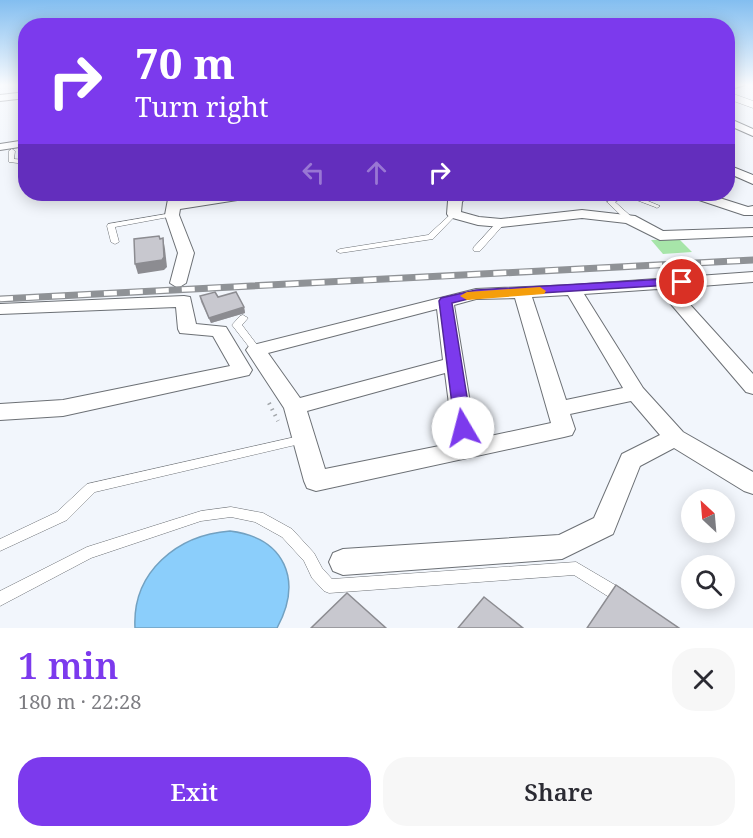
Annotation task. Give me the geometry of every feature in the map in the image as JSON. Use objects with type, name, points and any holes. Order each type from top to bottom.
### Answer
[{"type":"street","points":[[735,120],[745,118]]},
{"type":"street","points":[[735,124],[753,133]]},
{"type":"street","points":[[0,147],[18,149]]},
{"type":"street","points":[[735,173],[753,180]]},
{"type":"street","points":[[178,283],[186,253],[174,205],[202,201]]},
{"type":"street","points":[[455,201],[454,214],[478,221],[501,223],[582,214],[630,219],[660,236],[753,232]]},
{"type":"street","points":[[716,201],[748,212],[753,210]]},
{"type":"street","points":[[522,292],[564,429],[316,481],[295,441],[295,407],[256,350],[476,294],[662,283],[750,281]]},
{"type":"street","points":[[662,283],[753,387]]},
{"type":"street","points":[[573,290],[636,393],[675,438],[753,484]]},
{"type":"street","points":[[0,309],[184,301],[187,329],[219,331],[242,370],[63,408],[0,412]]},
{"type":"street","points":[[445,301],[466,450]]},
{"type":"street","points":[[295,407],[454,364]]},
{"type":"street","points":[[558,409],[636,393]]},
{"type":"street","points":[[343,562],[562,548],[604,526],[630,460],[675,438]]},
{"type":"lane","points":[[612,201],[610,202],[630,219]]},
{"type":"lane","points":[[644,201],[657,206]]},
{"type":"lane","points":[[115,242],[111,226],[174,205]]},
{"type":"lane","points":[[340,251],[430,237],[454,214]]},
{"type":"lane","points":[[477,249],[501,223]]},
{"type":"lane","points":[[243,318],[237,325],[256,350]]},
{"type":"lane","points":[[0,545],[62,516],[92,488],[295,441]]},
{"type":"lane","points":[[0,599],[87,554],[201,516],[231,512],[258,517],[287,533],[309,556],[317,573],[329,586],[576,568],[632,603]]},
{"type":"path","points":[[268,400],[295,441]]},
{"type":"green space","points":[[679,239],[692,252],[663,254],[651,240]]},
{"type":"water","points":[[230,531],[249,535],[264,542],[276,552],[284,564],[288,578],[288,594],[285,610],[277,628],[135,628],[136,608],[141,590],[150,574],[162,560],[192,540]]},
{"type":"building","points":[[159,236],[160,239],[163,238],[164,257],[162,260],[135,264],[134,239]]},
{"type":"building","points":[[215,292],[218,297],[236,292],[244,307],[209,318],[200,296]]},
{"type":"building","points":[[616,585],[679,628],[587,628]]},
{"type":"building","points":[[347,593],[386,628],[311,628]]},
{"type":"building","points":[[484,597],[523,628],[458,628]]},
{"type":"railway","points":[[0,299],[753,260]]},
{"type":"slow traffic","points":[[467,296],[540,291]]},
{"type":"route","points":[[463,428],[445,301],[476,294],[682,282]]}]
